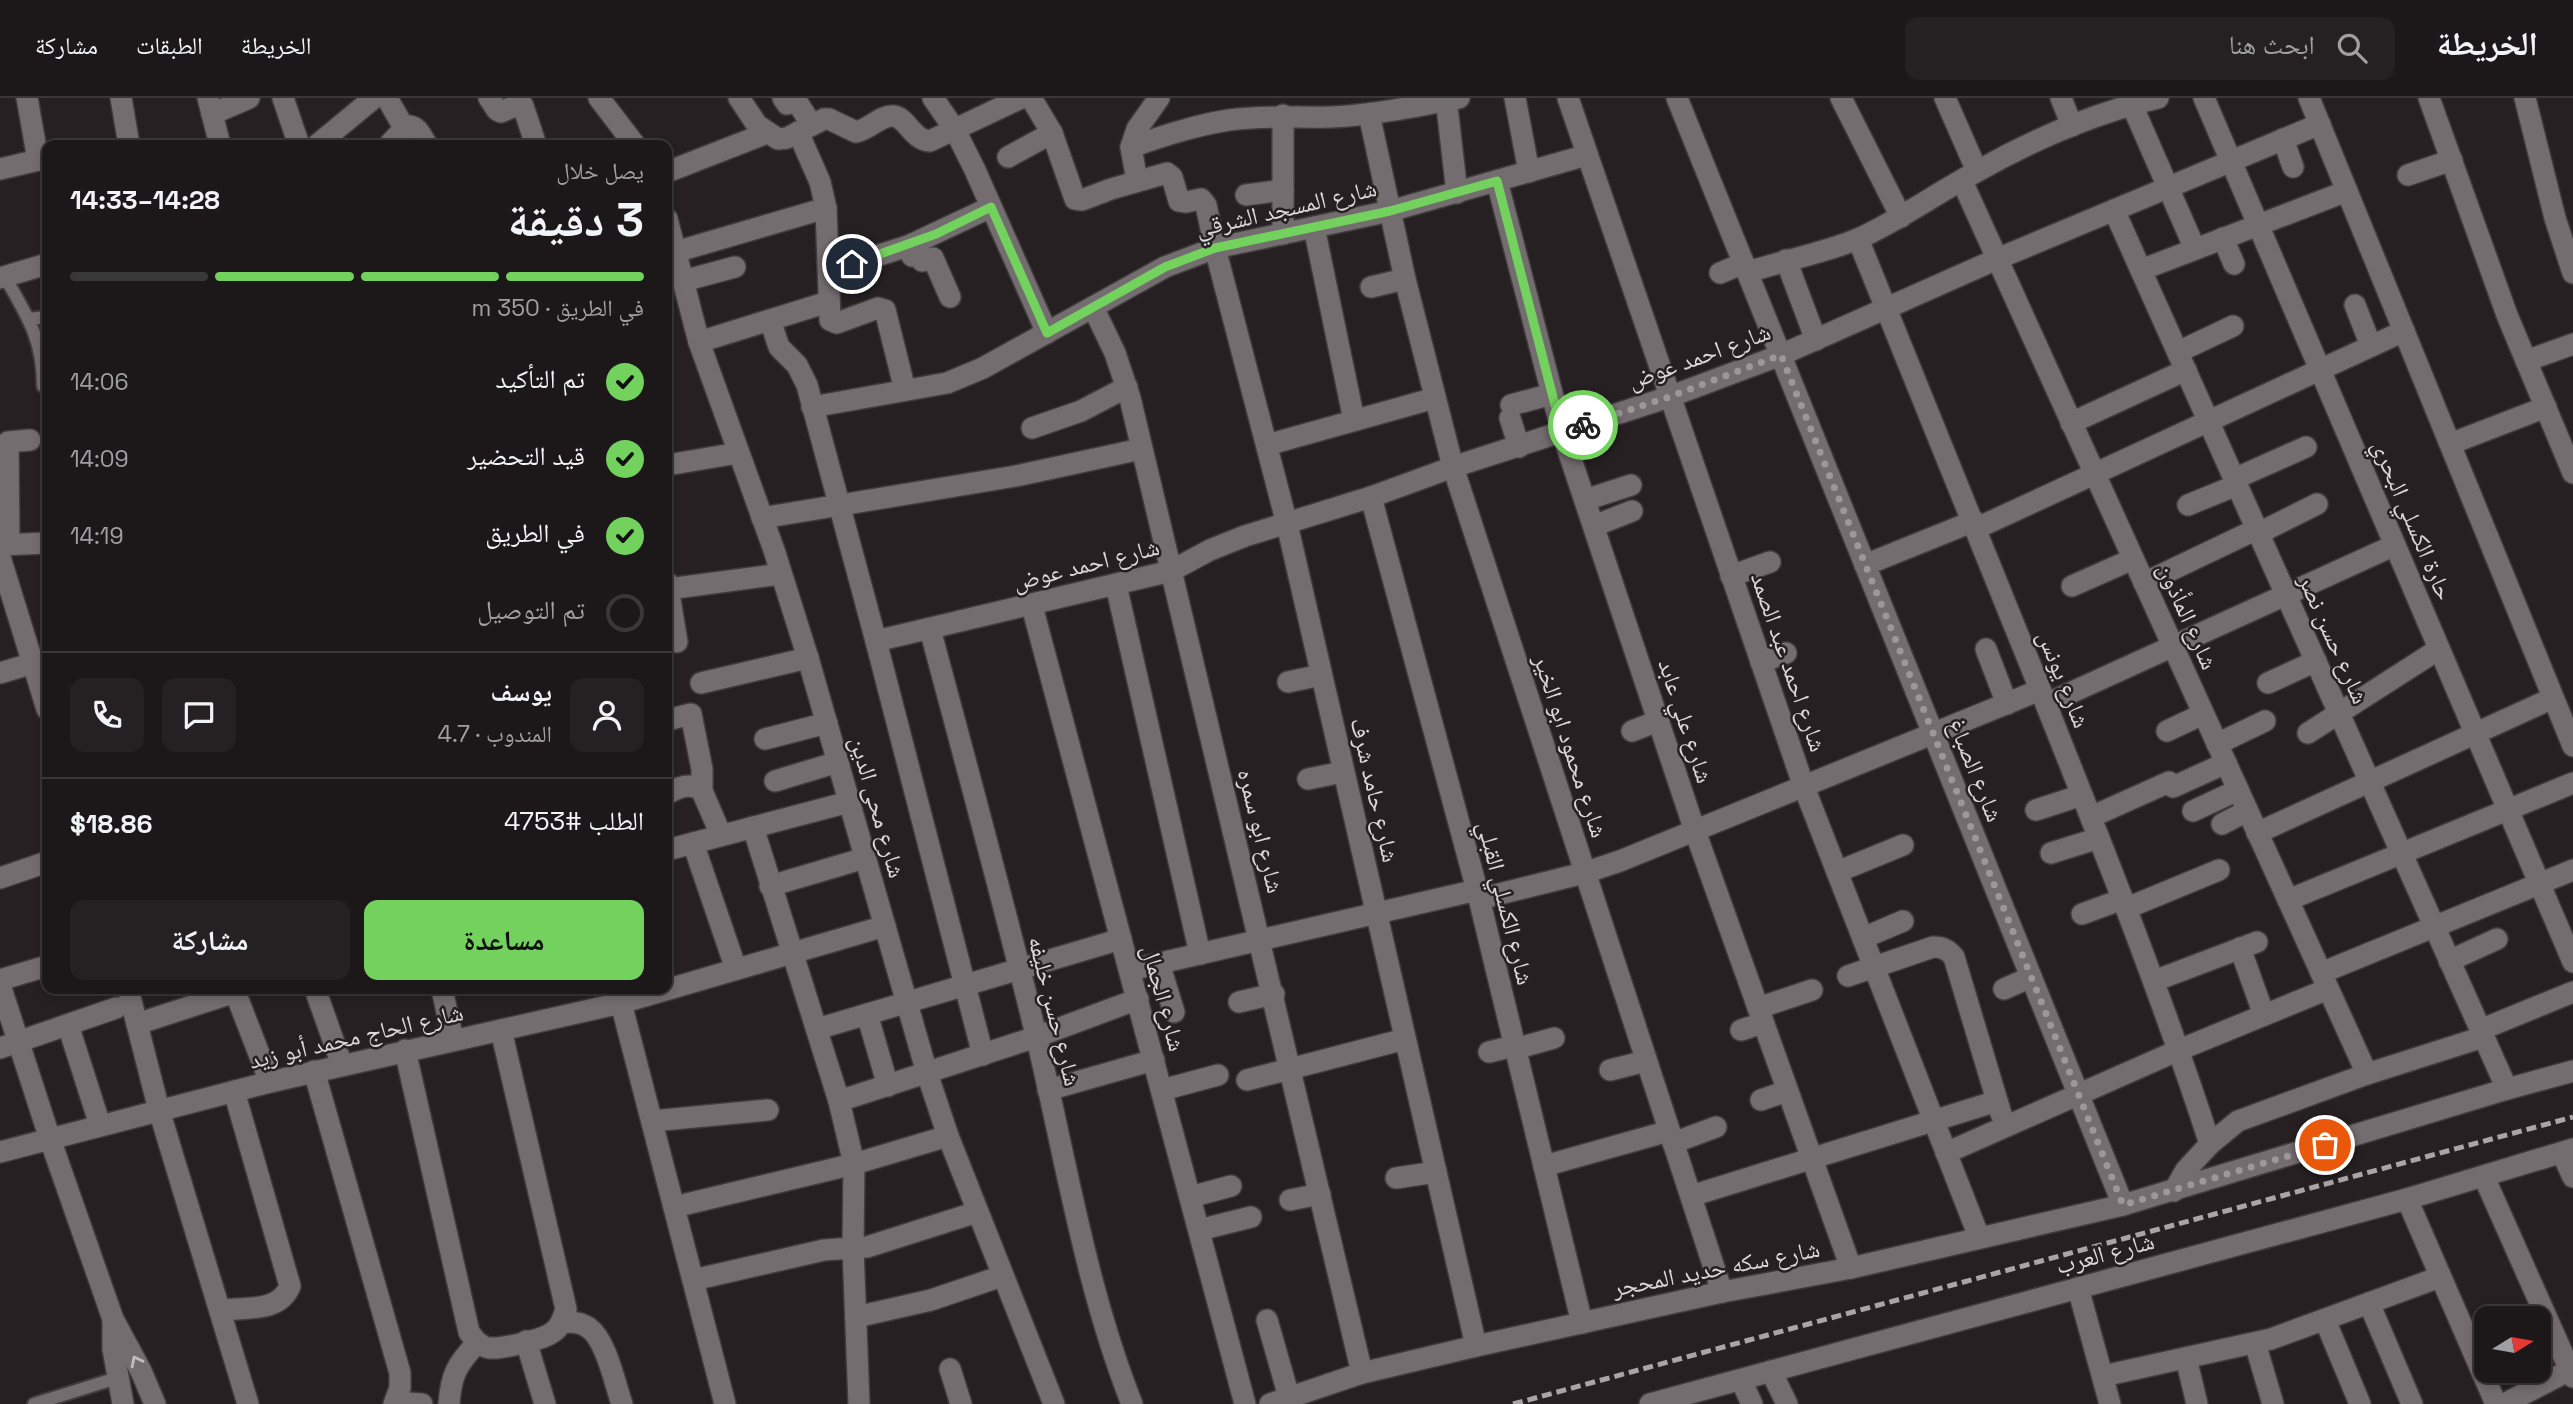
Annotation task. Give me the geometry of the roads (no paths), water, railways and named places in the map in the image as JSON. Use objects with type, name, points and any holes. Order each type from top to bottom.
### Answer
[{"type":"street","points":[[0,169],[42,159],[27,98]]},
{"type":"street","points":[[121,98],[128,140]]},
{"type":"street","points":[[219,140],[210,106],[249,98]]},
{"type":"street","points":[[283,98],[297,140]]},
{"type":"street","points":[[323,140],[373,98]]},
{"type":"street","points":[[387,98],[403,126],[394,140]]},
{"type":"street","points":[[489,98],[496,110],[501,112],[517,105],[523,106],[533,140]]},
{"type":"street","points":[[599,98],[631,140]]},
{"type":"street","points":[[739,98],[750,117],[767,133],[781,140],[830,119],[856,132],[886,117],[894,116],[918,138],[930,141],[1021,98]]},
{"type":"street","points":[[783,98],[787,104],[797,102],[826,208],[830,312]]},
{"type":"street","points":[[933,98],[955,130],[1047,333]]},
{"type":"street","points":[[1031,98],[1052,133],[1073,195],[1079,201],[1137,181],[1131,147],[1137,129],[1159,98]]},
{"type":"street","points":[[1515,98],[1529,172]]},
{"type":"street","name":"شارع احمد عبد الصمد","points":[[1567,98],[1804,787],[1875,968],[1880,1005],[1934,1122],[1979,1237]]},
{"type":"street","name":"شارع الصباغ","points":[[1677,98],[2123,1205]]},
{"type":"street","points":[[1841,98],[1901,217]]},
{"type":"street","name":"شارع المأذون","points":[[1945,98],[1997,259],[2367,1074]]},
{"type":"street","points":[[2061,98],[2072,126]]},
{"type":"street","points":[[1720,272],[1786,260],[1858,239],[1969,176],[2072,126],[2158,98]]},
{"type":"street","name":"حارة الكسلي البحري","points":[[2204,98],[2573,962]]},
{"type":"street","points":[[2309,98],[2573,746]]},
{"type":"street","points":[[2429,98],[2507,315],[2573,473]]},
{"type":"street","points":[[2525,98],[2564,216],[2573,273]]},
{"type":"street","points":[[1131,147],[1207,124],[1283,116],[1331,117],[1369,114],[1451,99],[1457,193]]},
{"type":"street","points":[[2132,105],[2195,249]]},
{"type":"street","name":"شارع محمود ابو الخير","points":[[1369,114],[1405,279],[1453,467],[1722,1292]]},
{"type":"street","points":[[1283,116],[1283,234]]},
{"type":"street","name":"شارع احمد عوض","points":[[876,641],[1171,571],[1230,542],[1669,397],[1781,355],[1997,259],[2320,124]]},
{"type":"street","points":[[403,126],[411,125],[417,128],[424,140]]},
{"type":"street","points":[[672,170],[767,133]]},
{"type":"street","points":[[1008,157],[1052,133]]},
{"type":"street","points":[[2283,139],[2293,167]]},
{"type":"street","name":"شارع المسجد الشرقي","points":[[812,407],[947,383],[1047,333],[1165,267],[1215,248],[1390,211],[1587,155]]},
{"type":"street","points":[[2408,175],[2452,160]]},
{"type":"street","name":"شارع حامد شرف","points":[[1137,181],[1167,173],[1172,177],[1179,201],[1205,201],[1287,524],[1405,1039],[1406,1082],[1436,1172],[1476,1346]]},
{"type":"street","name":"شارع علي عابد","points":[[1497,181],[1562,432],[1695,831],[1851,1268]]},
{"type":"street","points":[[1245,195],[1283,190]]},
{"type":"street","points":[[2141,270],[2347,191]]},
{"type":"street","points":[[829,271],[908,246],[991,207]]},
{"type":"street","points":[[675,252],[826,208]]},
{"type":"street","name":"شارع حسن نصر","points":[[2114,210],[2507,1089]]},
{"type":"street","points":[[1314,227],[1354,420]]},
{"type":"street","points":[[2223,238],[2234,264]]},
{"type":"street","name":"شارع يونس","points":[[1858,239],[1975,524],[2125,904],[2179,1050],[2210,1144]]},
{"type":"street","name":"شارع محى الدين","points":[[672,240],[699,342],[762,518],[808,659],[927,1073],[977,1212],[1054,1404]]},
{"type":"street","points":[[908,246],[912,256],[919,254],[922,261],[933,257],[950,297]]},
{"type":"street","points":[[1786,260],[1816,340]]},
{"type":"street","points":[[3,277],[42,265]]},
{"type":"street","points":[[683,281],[735,267]]},
{"type":"street","points":[[1371,287],[1405,279]]},
{"type":"street","points":[[2355,305],[2371,346]]},
{"type":"street","name":"شارع ابو سمره","points":[[1093,307],[1115,352],[1127,387],[1274,994],[1362,1373]]},
{"type":"street","points":[[699,342],[770,320],[878,308],[885,310],[905,390]]},
{"type":"street","points":[[770,320],[779,347],[802,373],[812,407],[876,641],[982,1055]]},
{"type":"street","points":[[2071,423],[2182,361],[2233,326]]},
{"type":"street","points":[[1865,565],[1975,524],[2095,474],[2404,331]]},
{"type":"street","points":[[2526,361],[2573,344]]},
{"type":"street","points":[[1032,428],[1081,411],[1127,387]]},
{"type":"street","points":[[1519,447],[1511,411],[1552,394]]},
{"type":"street","points":[[1267,445],[1435,398]]},
{"type":"street","points":[[2450,444],[2546,407]]},
{"type":"street","points":[[0,673],[40,661],[3,549],[8,442],[30,440]]},
{"type":"street","points":[[2188,505],[2306,447]]},
{"type":"street","points":[[762,518],[1016,476],[1141,449]]},
{"type":"street","points":[[672,465],[738,453]]},
{"type":"street","points":[[1585,500],[1631,485]]},
{"type":"street","name":"شارع الكسلي القبلي","points":[[1371,497],[1478,894],[1582,1323]]},
{"type":"street","points":[[2144,583],[2317,504]]},
{"type":"street","points":[[1594,526],[1632,511]]},
{"type":"street","points":[[3,549],[42,544]]},
{"type":"street","points":[[1130,970],[1376,913],[1584,873],[1620,861],[2007,704],[2043,697],[2173,647],[2395,545]]},
{"type":"street","points":[[2072,586],[2133,559]]},
{"type":"street","points":[[1731,576],[1770,562]]},
{"type":"street","points":[[672,585],[781,574]]},
{"type":"street","points":[[1116,585],[1200,954]]},
{"type":"street","name":"شارع الجمال","points":[[1032,606],[1245,1404]]},
{"type":"street","points":[[672,609],[679,642]]},
{"type":"street","name":"شارع حسن خليفه","points":[[930,629],[1036,1037],[1084,1254],[1114,1358],[1132,1404]]},
{"type":"street","points":[[1986,649],[2007,704]]},
{"type":"street","points":[[2308,733],[2340,715],[2439,649]]},
{"type":"street","points":[[1761,662],[1786,653]]},
{"type":"street","points":[[701,683],[808,659]]},
{"type":"street","points":[[2269,683],[2316,661]]},
{"type":"street","points":[[1288,682],[1321,674]]},
{"type":"street","points":[[2257,833],[2553,698]]},
{"type":"street","points":[[672,718],[698,710],[702,791],[721,835]]},
{"type":"street","points":[[2167,731],[2203,714]]},
{"type":"street","points":[[2217,744],[2264,720]]},
{"type":"street","points":[[1632,731],[1658,721]]},
{"type":"street","points":[[765,740],[827,723]]},
{"type":"street","points":[[775,781],[838,762]]},
{"type":"street","points":[[2091,817],[2169,782],[2173,787],[2226,763]]},
{"type":"street","points":[[1308,779],[1343,772]]},
{"type":"street","points":[[2288,900],[2573,783]]},
{"type":"street","points":[[672,791],[693,786],[702,791]]},
{"type":"street","points":[[2193,811],[2238,790]]},
{"type":"street","points":[[2036,810],[2082,794]]},
{"type":"street","points":[[672,849],[849,802]]},
{"type":"street","points":[[2222,824],[2247,811]]},
{"type":"street","points":[[752,827],[839,1101],[854,1164],[853,1248],[859,1404]]},
{"type":"street","points":[[2051,853],[2099,838]]},
{"type":"street","points":[[693,843],[736,969]]},
{"type":"street","points":[[1837,872],[1903,845]]},
{"type":"street","points":[[770,886],[865,858]]},
{"type":"street","points":[[0,878],[42,864]]},
{"type":"street","points":[[2082,914],[2125,904],[2219,870]]},
{"type":"street","points":[[1946,1153],[2264,1015],[2324,981],[2434,927],[2573,870]]},
{"type":"street","points":[[1863,937],[1903,921]]},
{"type":"street","name":"شارع الحاج محمد أبو زيد","points":[[672,988],[885,926]]},
{"type":"street","points":[[817,1029],[1121,939]]},
{"type":"street","points":[[2449,961],[2497,939]]},
{"type":"street","points":[[2154,982],[2248,945],[2264,1015]]},
{"type":"street","points":[[1848,976],[1933,947],[1941,947],[1949,952],[1954,957],[2005,1127]]},
{"type":"street","points":[[1159,963],[1174,1012]]},
{"type":"street","points":[[42,968],[0,983],[9,1045],[50,1139],[113,1319],[155,1404]]},
{"type":"street","points":[[2004,989],[2031,977]]},
{"type":"street","points":[[1741,1031],[1760,1016],[1812,990]]},
{"type":"street","points":[[2174,1191],[2186,1170],[2210,1144],[2238,1121],[2482,1034],[2573,992]]},
{"type":"street","points":[[129,994],[159,1110],[248,1404]]},
{"type":"street","points":[[137,1024],[223,994]]},
{"type":"street","points":[[236,994],[270,1082]]},
{"type":"street","points":[[317,994],[342,1065]]},
{"type":"street","points":[[443,994],[453,1040]]},
{"type":"street","name":"شارع الحاج محمد أبو زيد","points":[[0,1152],[314,1071],[651,994]]},
{"type":"street","points":[[1239,1002],[1274,994]]},
{"type":"street","points":[[839,1101],[1036,1037],[1138,999]]},
{"type":"street","points":[[621,1003],[725,1404]]},
{"type":"street","points":[[9,1045],[116,1008]]},
{"type":"street","points":[[867,1014],[888,1086]]},
{"type":"street","points":[[68,1025],[100,1125]]},
{"type":"street","points":[[405,1050],[468,1332],[477,1343],[488,1348],[501,1348],[553,1332],[562,1322],[566,1309],[501,1030]]},
{"type":"street","points":[[1489,1052],[1554,1038]]},
{"type":"street","points":[[1247,1080],[1405,1039]]},
{"type":"street","points":[[1048,1090],[1154,1060]]},
{"type":"street","points":[[1610,1070],[1646,1061]]},
{"type":"street","points":[[314,1071],[400,1373],[400,1388],[395,1403],[422,1404]]},
{"type":"street","name":"شارع سكه حديد المحجر","points":[[1279,1400],[1362,1373],[1476,1346],[1722,1292],[1851,1268],[2123,1205],[2573,1071]]},
{"type":"street","points":[[1162,1090],[1218,1075]]},
{"type":"street","points":[[220,1310],[274,1305],[285,1298],[290,1286],[234,1091]]},
{"type":"street","points":[[1761,1100],[1787,1091]]},
{"type":"street","points":[[1690,1196],[1814,1160],[1997,1101]]},
{"type":"street","points":[[652,1121],[768,1110]]},
{"type":"street","points":[[1544,1166],[1716,1127]]},
{"type":"street","points":[[674,1207],[854,1164],[948,1136]]},
{"type":"street","points":[[2568,1151],[2573,1177]]},
{"type":"street","name":"شارع العرب","points":[[1650,1404],[2407,1199],[2568,1151]]},
{"type":"street","points":[[1396,1178],[1436,1172]]},
{"type":"street","points":[[2484,1177],[2571,1373],[2504,1404]]},
{"type":"street","points":[[1190,1197],[1231,1186]]},
{"type":"street","points":[[1290,1200],[1320,1194]]},
{"type":"street","points":[[2407,1199],[2496,1404]]},
{"type":"street","points":[[693,1280],[824,1250],[880,1243],[977,1212]]},
{"type":"street","points":[[1199,1230],[1251,1217]]},
{"type":"street","points":[[856,1317],[931,1300],[1002,1276]]},
{"type":"street","points":[[2103,1376],[2255,1343],[2440,1277]]},
{"type":"street","points":[[2078,1288],[2110,1404]]},
{"type":"street","points":[[2369,1303],[2412,1404]]},
{"type":"street","points":[[113,1319],[113,1349],[123,1404]]},
{"type":"street","points":[[1267,1320],[1279,1400]]},
{"type":"street","points":[[2325,1320],[2360,1404]]},
{"type":"street","points":[[562,1322],[582,1325],[599,1337],[622,1404]]},
{"type":"street","points":[[526,1341],[545,1404]]},
{"type":"street","points":[[449,1404],[451,1382],[460,1360],[477,1343]]},
{"type":"street","points":[[2255,1343],[2273,1404]]},
{"type":"street","points":[[2186,1358],[2197,1404]]},
{"type":"street","points":[[950,1369],[961,1404]]},
{"type":"street","points":[[1771,1371],[1787,1404]]},
{"type":"street","points":[[1741,1380],[1752,1404]]},
{"type":"lane","points":[[3,277],[29,320],[42,359]]},
{"type":"lane","points":[[29,320],[42,318]]},
{"type":"lane","points":[[34,1404],[117,1378]]},
{"type":"railway","points":[[1513,1404],[2573,1117]]}]
